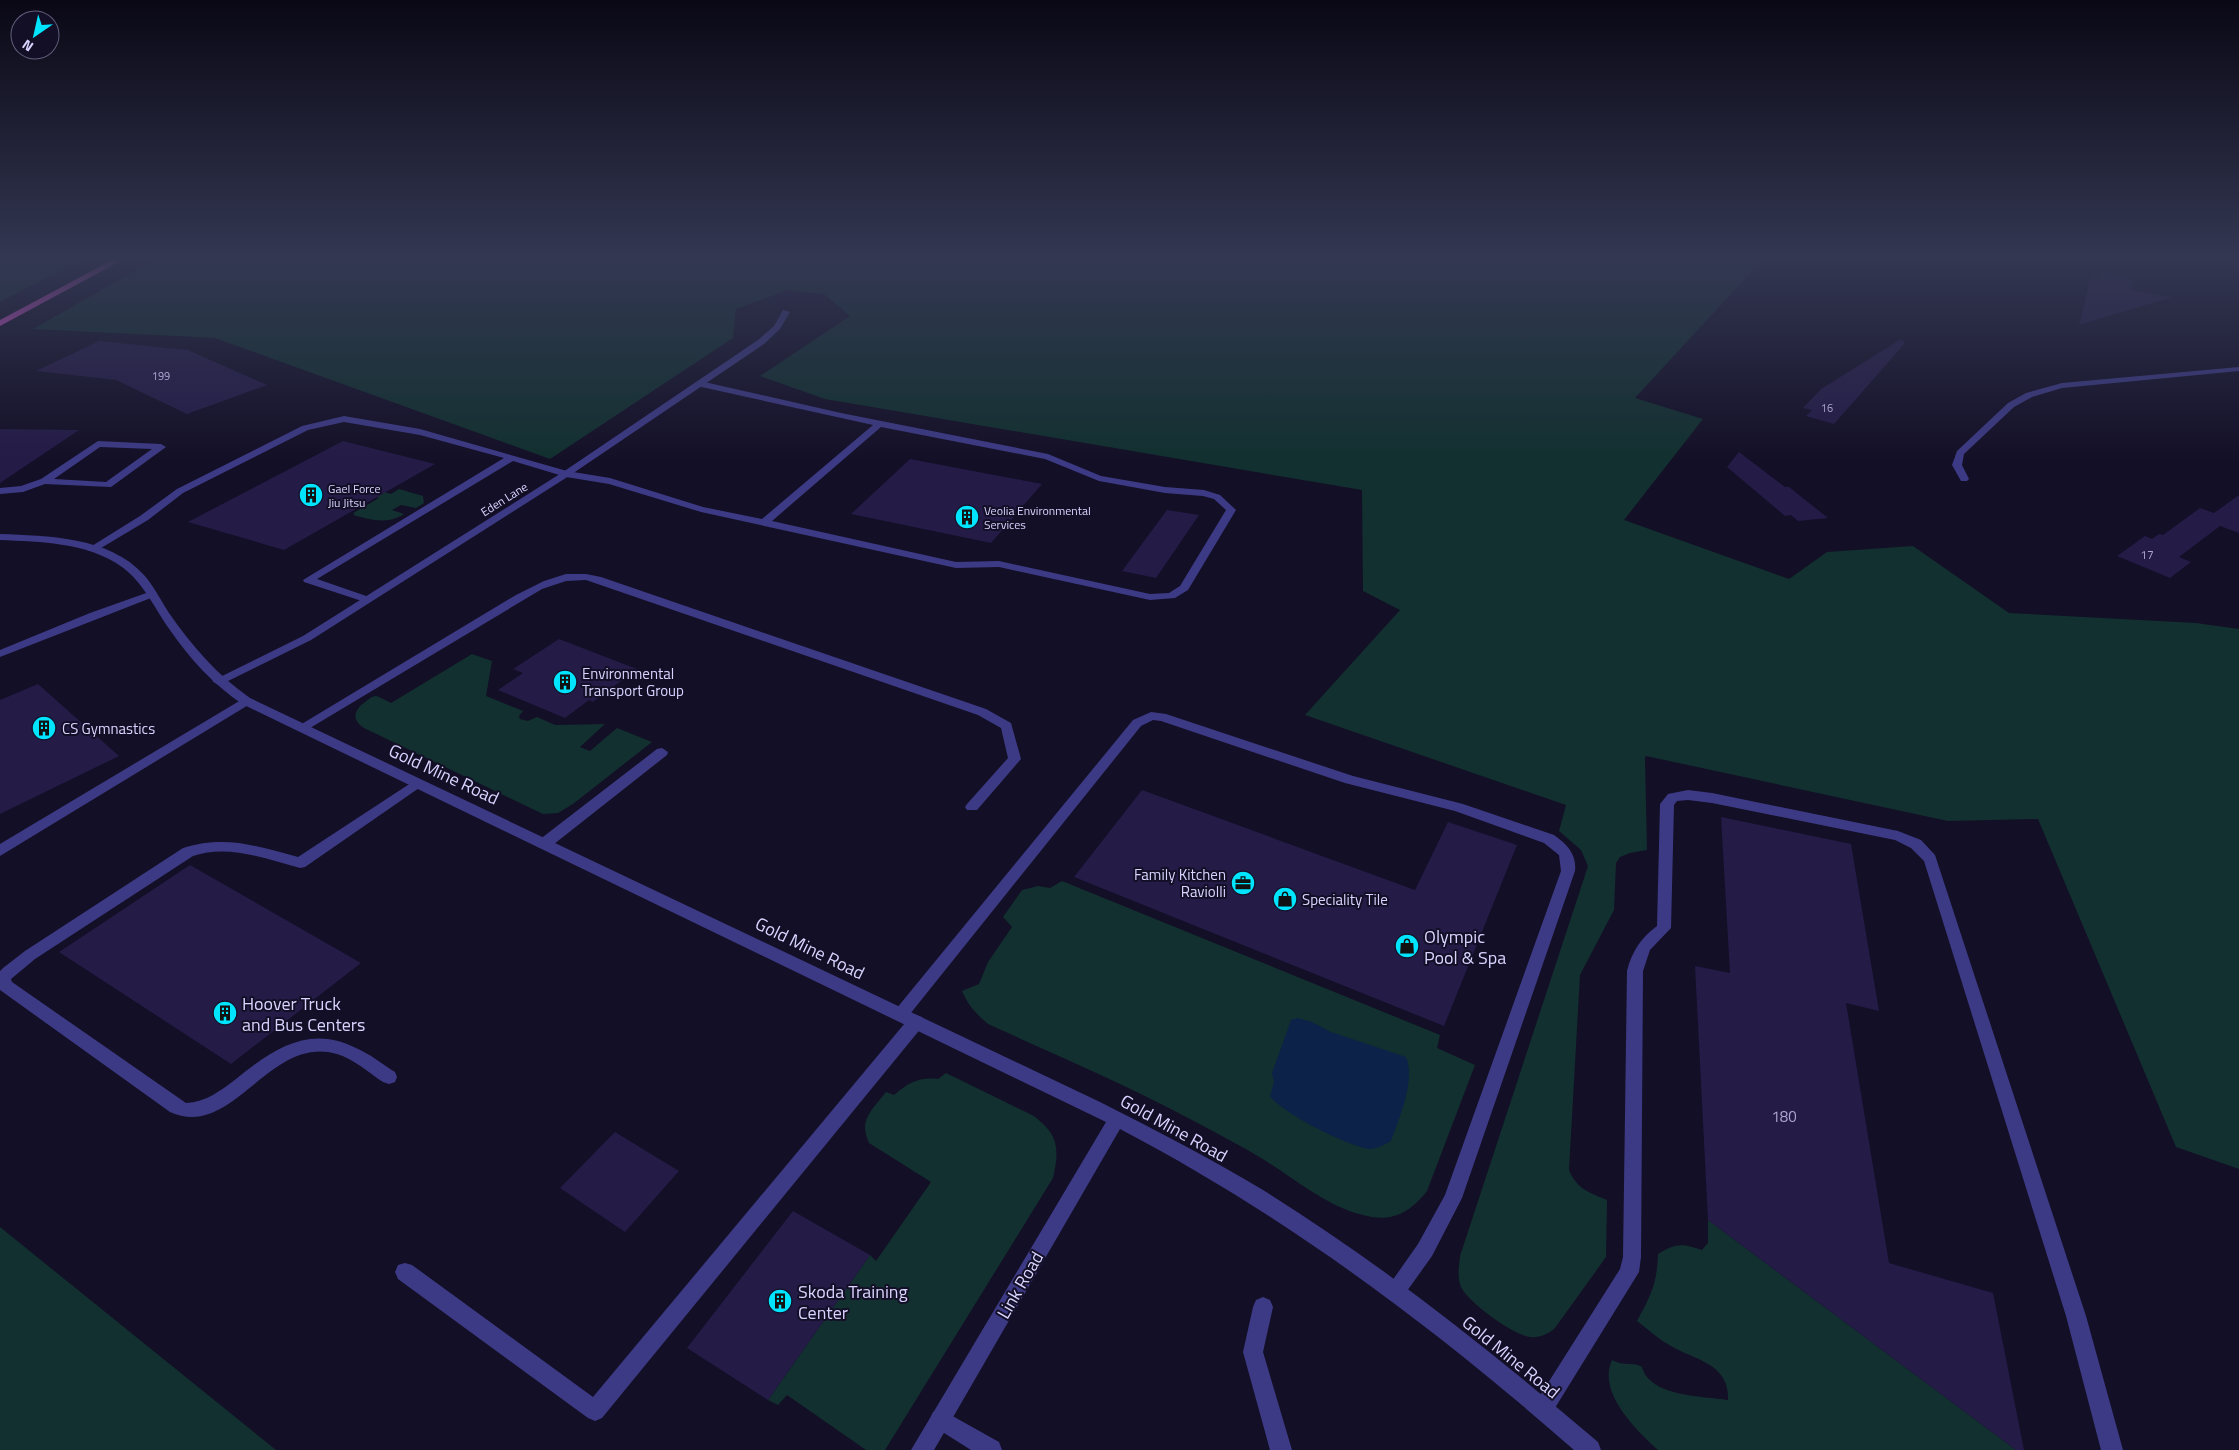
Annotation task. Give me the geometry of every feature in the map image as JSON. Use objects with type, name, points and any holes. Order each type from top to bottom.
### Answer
[{"type":"street","name":"Eden Lane","points":[[218,681],[295,645],[368,600],[566,474],[700,384],[771,334],[779,326]]},
{"type":"street","points":[[1964,479],[1957,465],[1960,453],[2011,405],[2029,395],[2062,386],[2239,369]]},
{"type":"street","points":[[92,549],[144,518],[180,491],[305,428],[344,419],[420,432],[470,444],[566,474],[610,481],[701,509],[956,565],[999,564],[1150,597],[1162,598],[1171,596],[1184,588],[1231,510],[1217,497],[1197,491],[1165,490],[1099,478],[1048,457],[840,416],[700,384]]},
{"type":"street","points":[[765,522],[879,424]]},
{"type":"street","points":[[0,491],[23,489],[44,481],[98,444],[161,447],[108,485],[44,481]]},
{"type":"street","points":[[368,600],[308,580],[511,458]]},
{"type":"street","name":"Gold Mine Road","points":[[0,537],[50,539],[92,549],[110,556],[134,571],[201,663],[218,681],[246,701],[1117,1119],[1191,1158],[1278,1210],[1396,1291],[1468,1347],[1590,1450]]},
{"type":"street","points":[[301,728],[520,596],[558,578],[577,575],[588,576],[982,712],[1007,726],[1015,758],[972,807]]},
{"type":"street","points":[[0,654],[94,615],[152,594]]},
{"type":"street","points":[[0,851],[246,701]]},
{"type":"street","points":[[406,1272],[595,1411],[908,1018],[1137,723],[1145,717],[1162,717],[1350,780],[1458,808],[1549,839],[1556,843],[1566,854],[1569,865],[1568,871],[1453,1198],[1425,1250],[1396,1291]]},
{"type":"street","points":[[544,844],[662,752]]},
{"type":"street","points":[[390,1076],[336,1047],[325,1044],[303,1046],[277,1056],[218,1100],[202,1108],[186,1111],[176,1107],[6,986],[3,978],[30,955],[188,852],[198,848],[222,846],[300,863],[417,783]]},
{"type":"street","points":[[1543,1409],[1629,1272],[1632,1257],[1634,971],[1637,957],[1643,947],[1648,940],[1664,928],[1667,804],[1673,797],[1688,796],[1712,798],[1887,833],[1916,844],[1930,858],[2076,1316],[2112,1450]]},
{"type":"street","name":"Link Road","points":[[922,1450],[1117,1119]]},
{"type":"street","points":[[1263,1307],[1252,1352],[1281,1450]]},
{"type":"street","points":[[940,1420],[991,1450]]},
{"type":"green space","points":[[39,326],[734,326],[733,338],[550,459],[215,338],[33,329]]},
{"type":"green space","points":[[836,326],[1702,326],[1635,398],[1703,419],[1624,520],[1789,579],[1827,552],[1913,546],[2009,613],[2196,623],[2239,629],[2239,1169],[2176,1147],[2038,819],[1948,821],[1646,756],[1647,850],[1620,857],[1616,863],[1614,910],[1580,975],[1569,1170],[1580,1186],[1607,1200],[1606,1257],[1555,1328],[1547,1334],[1540,1336],[1530,1337],[1522,1335],[1481,1309],[1465,1293],[1459,1279],[1460,1256],[1588,866],[1581,850],[1559,831],[1566,805],[1305,715],[1400,610],[1363,591],[1362,490],[825,399],[760,376]]},
{"type":"green space","points":[[399,489],[423,496],[424,503],[416,508],[401,505],[392,510],[404,514],[391,520],[373,520],[353,515],[355,514],[353,513],[379,498],[377,497],[385,492],[391,494]]},
{"type":"green space","points":[[472,654],[492,661],[486,696],[523,711],[519,716],[520,719],[528,721],[537,717],[555,725],[605,724],[580,747],[590,751],[617,728],[652,742],[573,804],[558,813],[543,814],[364,728],[357,722],[356,712],[358,708],[372,697],[376,696],[391,703]]},
{"type":"green space","points":[[1062,881],[1440,1035],[1437,1048],[1475,1065],[1427,1191],[1422,1197],[1410,1208],[1389,1217],[1372,1217],[1344,1209],[1317,1195],[1248,1150],[1165,1106],[988,1024],[976,1013],[962,991],[979,984],[988,962],[1012,927],[1003,917],[1022,890],[1038,886],[1050,888]]},
{"type":"green space","points":[[946,1073],[1032,1115],[1041,1122],[1052,1135],[1055,1142],[1056,1158],[1053,1178],[885,1450],[866,1450],[787,1395],[778,1405],[768,1400],[870,1255],[876,1261],[931,1182],[869,1143],[865,1128],[868,1116],[886,1092],[894,1095],[914,1082],[925,1079],[938,1079]]},
{"type":"green space","points":[[1708,1220],[2016,1450],[1658,1450],[1639,1432],[1621,1410],[1610,1385],[1609,1372],[1612,1360],[1635,1364],[1642,1367],[1647,1377],[1655,1384],[1666,1390],[1692,1396],[1728,1400],[1727,1388],[1723,1378],[1717,1371],[1700,1360],[1667,1344],[1637,1321],[1652,1289],[1658,1254],[1679,1245],[1702,1250],[1708,1243]]},
{"type":"green space","points":[[0,1227],[276,1450],[0,1450]]},
{"type":"water","points":[[1298,1018],[1312,1022],[1331,1032],[1406,1057],[1409,1066],[1408,1087],[1391,1141],[1370,1149],[1360,1147],[1332,1136],[1301,1120],[1270,1096],[1274,1082],[1272,1073],[1291,1020]]},
{"type":"building","points":[[1901,339],[1905,343],[1834,424],[1806,416],[1812,410],[1803,408],[1821,389]]},
{"type":"building","points":[[99,341],[188,350],[267,385],[187,414],[116,380],[36,371]]},
{"type":"building","points":[[0,429],[79,430],[0,483]]},
{"type":"building","name":"Gael Force Jiu Jitsu","points":[[343,441],[435,464],[284,550],[188,522]]},
{"type":"building","points":[[1739,452],[1785,487],[1789,487],[1828,518],[1798,521],[1791,515],[1785,516],[1727,467]]},
{"type":"building","name":"Veolia Environmental Services","points":[[910,459],[1042,484],[991,543],[851,514]]},
{"type":"building","points":[[2239,495],[2239,533],[2220,526],[2179,557],[2191,562],[2170,578],[2117,556],[2145,536],[2152,539],[2159,534],[2163,535],[2200,508],[2214,513]]},
{"type":"building","points":[[1167,510],[1199,515],[1156,578],[1122,571]]},
{"type":"building","name":"Environmental Transport Group","points":[[559,639],[637,669],[593,702],[589,700],[565,718],[498,690],[523,673],[513,669]]},
{"type":"building","name":"CS Gymnastics","points":[[38,684],[119,756],[0,814],[0,700]]},
{"type":"building","points":[[1142,790],[1415,890],[1448,822],[1517,845],[1444,1026],[1074,877]]},
{"type":"building","points":[[1721,817],[1851,844],[1879,1011],[1846,1003],[1889,1263],[1993,1293],[2024,1450],[2016,1450],[1708,1220],[1695,966],[1730,973]]},
{"type":"building","name":"Hoover Truck and Bus Centers","points":[[190,865],[361,963],[231,1064],[59,952]]},
{"type":"building","points":[[615,1132],[679,1171],[625,1232],[560,1188]]},
{"type":"building","name":"Skoda Training Center","points":[[793,1211],[870,1255],[768,1400],[687,1348]]},
{"type":"place","name":"Gael Force Jiu Jitsu","points":[[311,495]]},
{"type":"place","name":"Veolia Environmental Services","points":[[967,517]]},
{"type":"place","name":"Environmental Transport Group","points":[[565,682]]},
{"type":"place","name":"CS Gymnastics","points":[[44,728]]},
{"type":"place","name":"Family Kitchen Raviolli","points":[[1243,883]]},
{"type":"place","name":"Speciality Tile","points":[[1285,899]]},
{"type":"place","name":"Olympic Pool & Spa","points":[[1407,946]]},
{"type":"place","name":"Hoover Truck and Bus Centers","points":[[225,1013]]},
{"type":"place","name":"Skoda Training Center","points":[[780,1301]]}]
